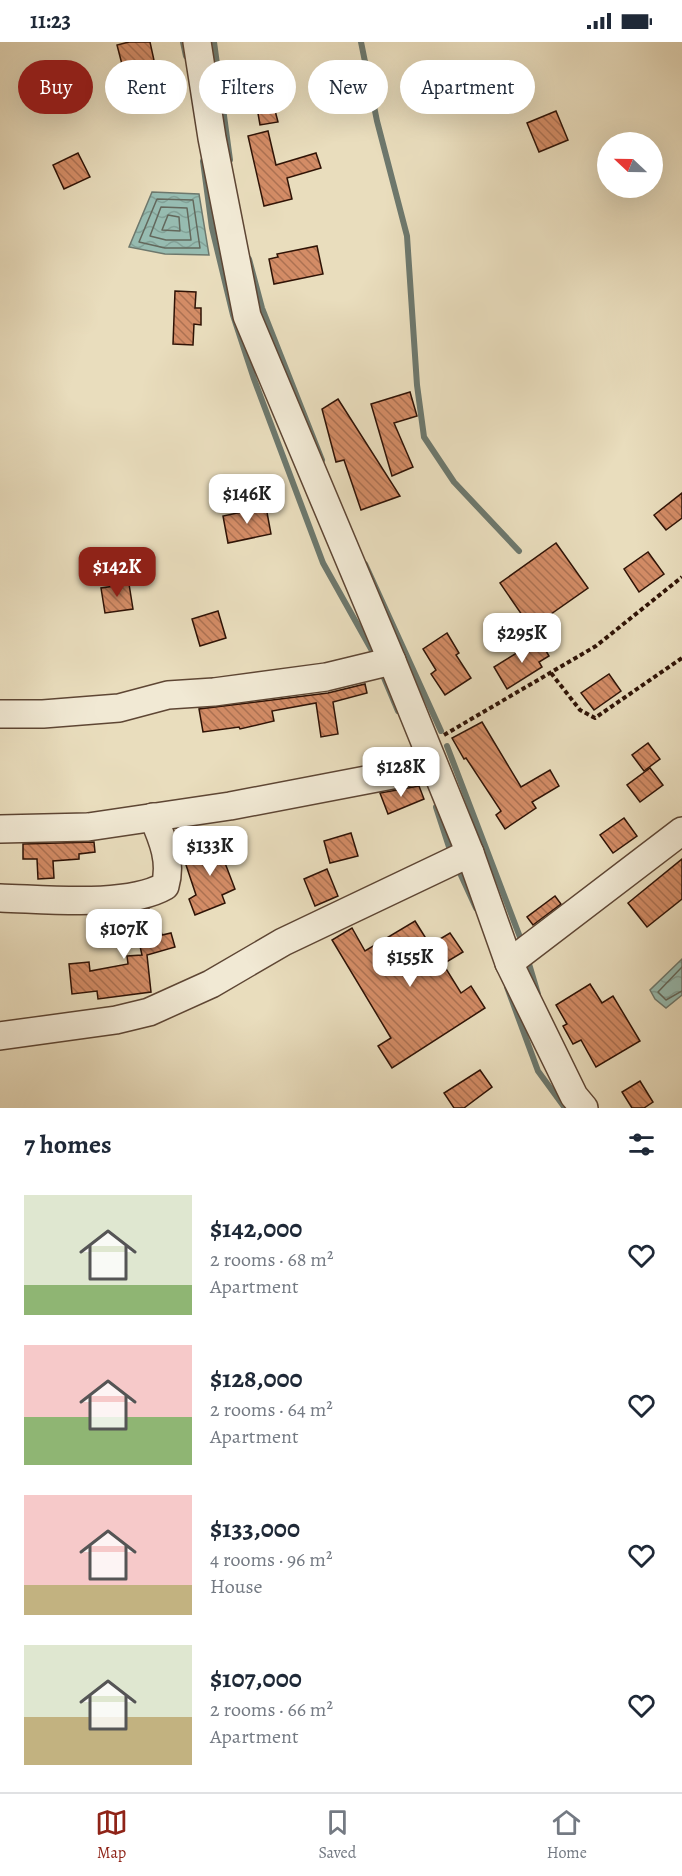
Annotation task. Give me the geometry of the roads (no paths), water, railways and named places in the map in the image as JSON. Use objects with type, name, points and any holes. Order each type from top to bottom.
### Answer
[{"type":"street","points":[[197,42],[212,138],[247,316],[470,853],[522,954],[568,1104]]},
{"type":"street","points":[[0,714],[43,714],[119,708],[168,695],[213,692],[326,677],[392,661]]},
{"type":"street","points":[[0,829],[88,827],[230,806],[429,756]]},
{"type":"street","points":[[0,898],[90,901],[153,894],[165,886],[170,871],[162,838],[153,817]]},
{"type":"street","points":[[522,954],[682,831]]},
{"type":"street","points":[[0,1036],[116,1020],[149,1012],[211,984],[283,942],[470,853]]},
{"type":"water","points":[[152,192],[199,194],[209,255],[165,254],[129,247]]},
{"type":"water","points":[[682,959],[682,995],[666,1008],[655,999],[650,990]]},
{"type":"waterway","points":[[183,42],[186,56]]},
{"type":"waterway","points":[[214,42],[230,160]]},
{"type":"waterway","points":[[361,42],[377,121],[407,236],[417,385],[424,437],[454,482],[519,551]]},
{"type":"waterway","points":[[203,161],[212,228],[233,315],[254,379],[323,563],[375,656]]},
{"type":"waterway","points":[[249,259],[262,308],[322,460]]},
{"type":"waterway","points":[[365,564],[441,731]]},
{"type":"waterway","points":[[382,673],[398,711]]},
{"type":"waterway","points":[[447,746],[523,945]]},
{"type":"waterway","points":[[436,807],[451,853]]},
{"type":"waterway","points":[[460,873],[476,908]]},
{"type":"waterway","points":[[527,957],[538,994]]},
{"type":"waterway","points":[[507,987],[538,1071],[565,1108]]}]
